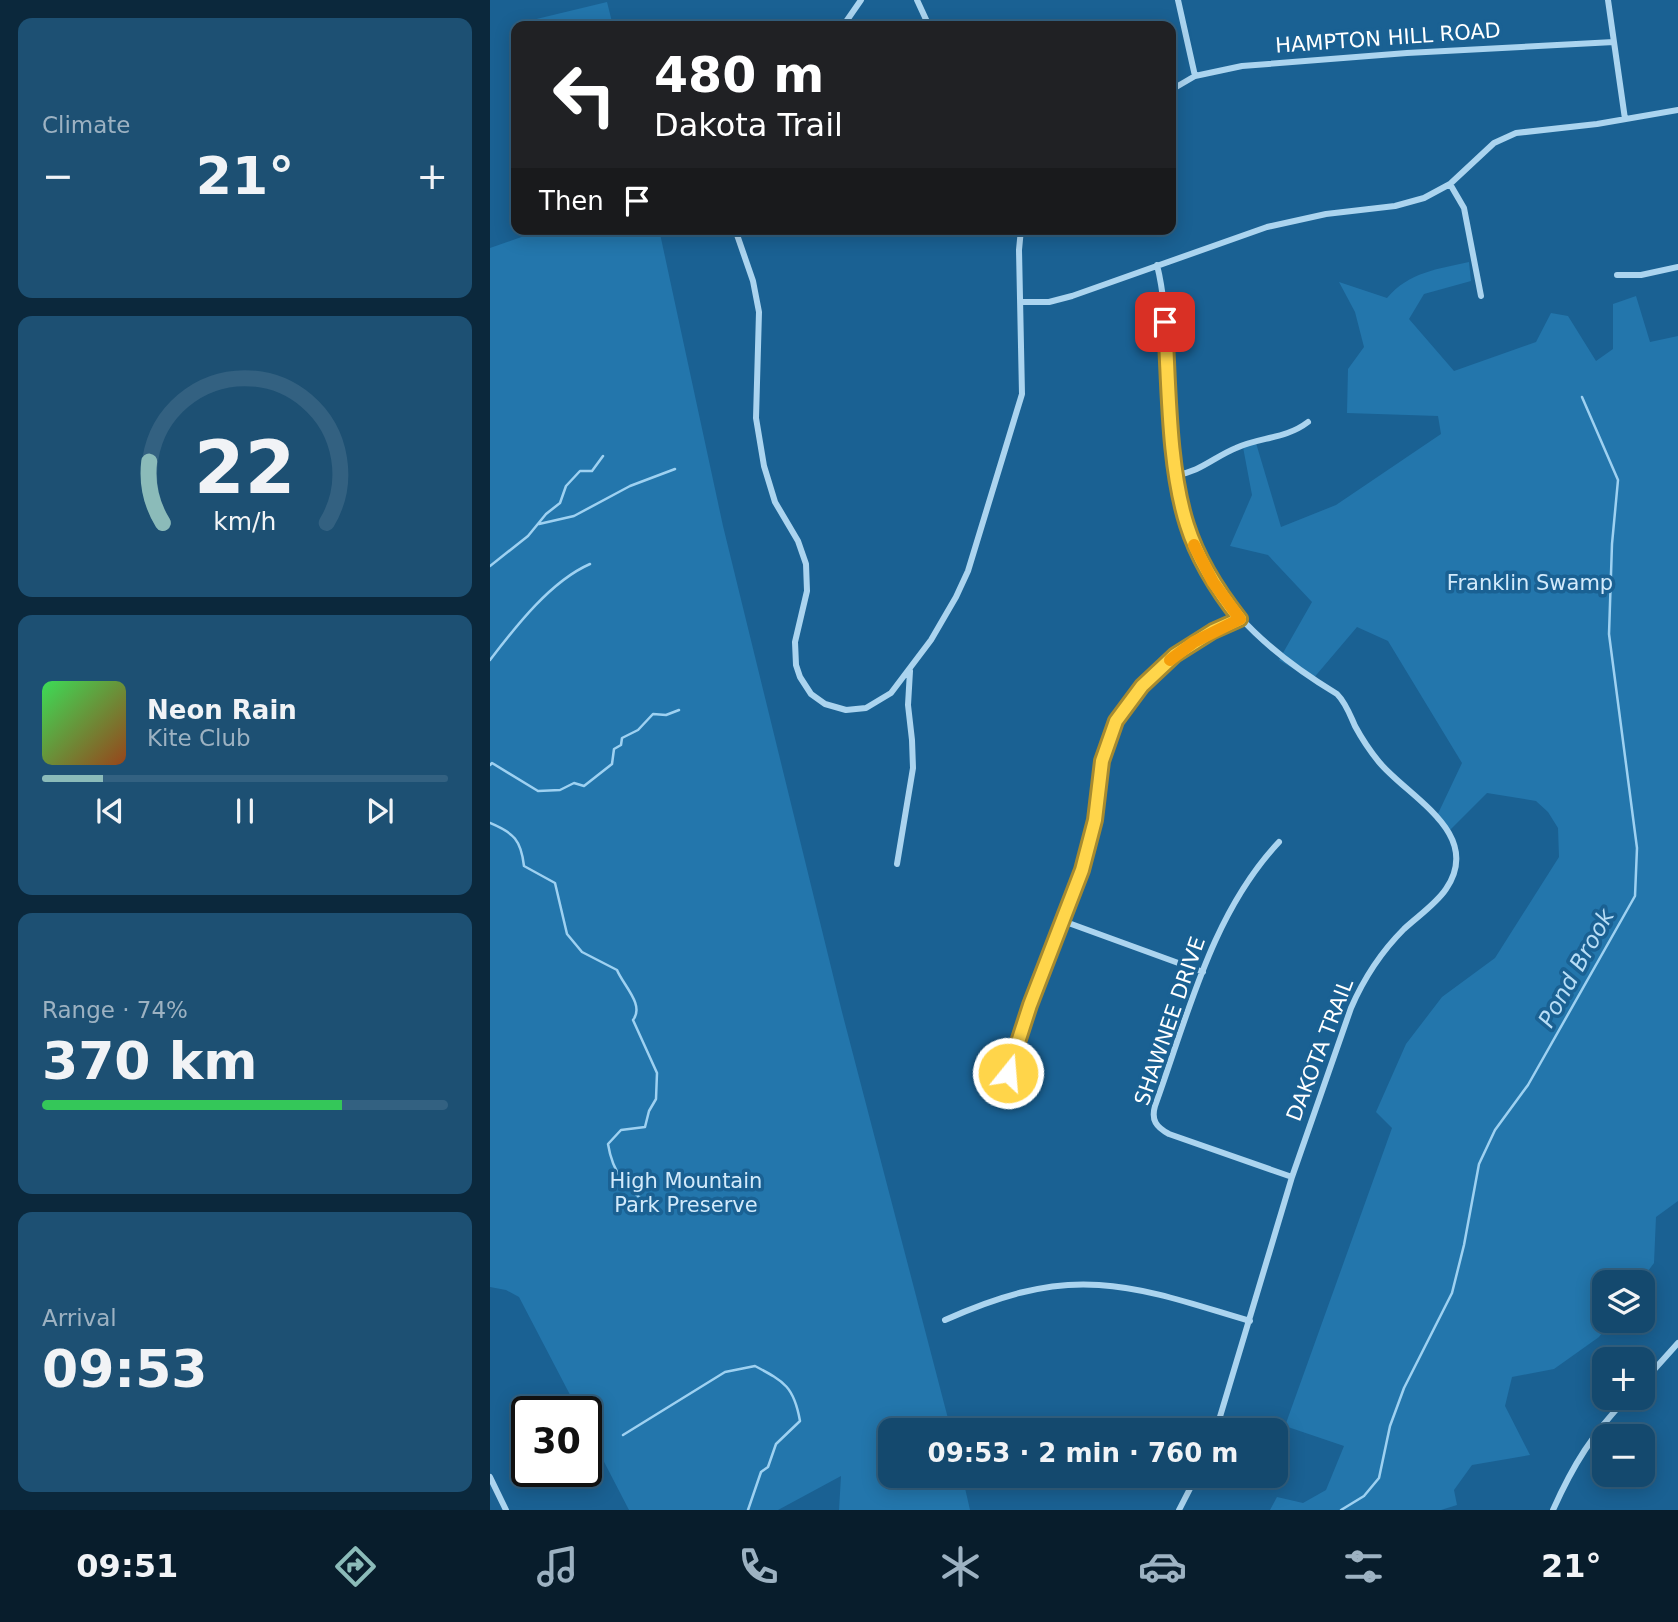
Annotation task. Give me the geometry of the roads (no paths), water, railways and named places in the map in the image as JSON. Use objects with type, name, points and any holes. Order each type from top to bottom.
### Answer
[{"type":"street","points":[[846,21],[861,0]]},
{"type":"street","points":[[917,0],[927,21]]},
{"type":"street","points":[[1178,0],[1195,76]]},
{"type":"street","points":[[1608,0],[1625,119]]},
{"type":"street","name":"HAMPTON HILL ROAD","points":[[1176,87],[1210,71],[1279,62],[1614,42]]},
{"type":"street","points":[[1021,302],[1049,302],[1072,296],[1296,219],[1410,203],[1450,184],[1494,143],[1516,133],[1678,110]]},
{"type":"street","points":[[1450,184],[1464,208],[1481,296]]},
{"type":"street","points":[[737,235],[753,281],[759,312],[756,418],[764,466],[775,502],[798,541],[806,564],[807,591],[795,642],[796,665],[811,694],[835,708],[855,710],[883,700],[931,640],[956,597],[982,531],[1022,394],[1020,235]]},
{"type":"street","name":"DAKOTA TRAIL","points":[[1157,265],[1164,295],[1176,475],[1181,506],[1195,547],[1213,582],[1240,619],[1291,664],[1337,694],[1379,762],[1443,821],[1449,829],[1455,848],[1455,869],[1447,887],[1393,940],[1360,987],[1351,1008],[1292,1177],[1220,1418]]},
{"type":"street","points":[[1617,275],[1641,275],[1678,267]]},
{"type":"street","points":[[1176,475],[1197,471],[1240,446],[1297,431],[1308,422]]},
{"type":"street","points":[[1006,1079],[1030,1005],[1089,846],[1102,761],[1116,721],[1142,686],[1175,655],[1213,631],[1240,619]]},
{"type":"street","points":[[897,863],[913,768],[914,753],[908,705],[910,669]]},
{"type":"street","name":"SHAWNEE DRIVE","points":[[1279,842],[1242,888],[1222,928],[1203,972],[1155,1105],[1153,1119],[1156,1125],[1169,1134],[1292,1177]]},
{"type":"street","points":[[1063,921],[1203,972]]},
{"type":"street","points":[[945,1320],[975,1306],[1014,1293],[1055,1285],[1077,1284],[1137,1290],[1250,1321]]},
{"type":"street","points":[[1655,1369],[1678,1343]]},
{"type":"street","points":[[1553,1510],[1580,1455],[1616,1410]]},
{"type":"street","points":[[490,1477],[506,1510]]},
{"type":"street","points":[[1179,1510],[1190,1488]]},
{"type":"waterway","name":"Pond Brook","points":[[1341,1510],[1364,1496],[1379,1478],[1390,1426],[1404,1388],[1452,1293],[1479,1164],[1495,1130],[1528,1085],[1635,896],[1637,848],[1609,634],[1612,544],[1618,480],[1582,397]]},
{"type":"waterway","points":[[490,566],[528,536],[546,514],[560,503],[566,486],[580,471],[592,471],[603,456]]},
{"type":"waterway","points":[[539,524],[574,516],[630,486],[675,469]]},
{"type":"waterway","points":[[490,660],[548,593],[590,564]]},
{"type":"waterway","points":[[490,765],[492,763],[538,791],[560,790],[574,783],[584,786],[612,764],[614,749],[621,745],[622,738],[638,730],[653,714],[666,715],[679,710]]},
{"type":"waterway","points":[[490,823],[515,838],[524,866],[555,883],[567,934],[582,952],[617,970],[635,1002],[636,1014],[633,1020],[657,1073],[656,1099],[649,1111],[645,1127],[621,1130],[608,1144],[617,1172],[649,1206]]},
{"type":"waterway","points":[[623,1435],[725,1372],[755,1366],[781,1381],[795,1400],[800,1421],[776,1444],[768,1467],[761,1472],[748,1510]]},
{"type":"park label","name":"Franklin Swamp","points":[[1530,583]]},
{"type":"park label","name":"High Mountain Park Preserve","points":[[686,1193]]}]
